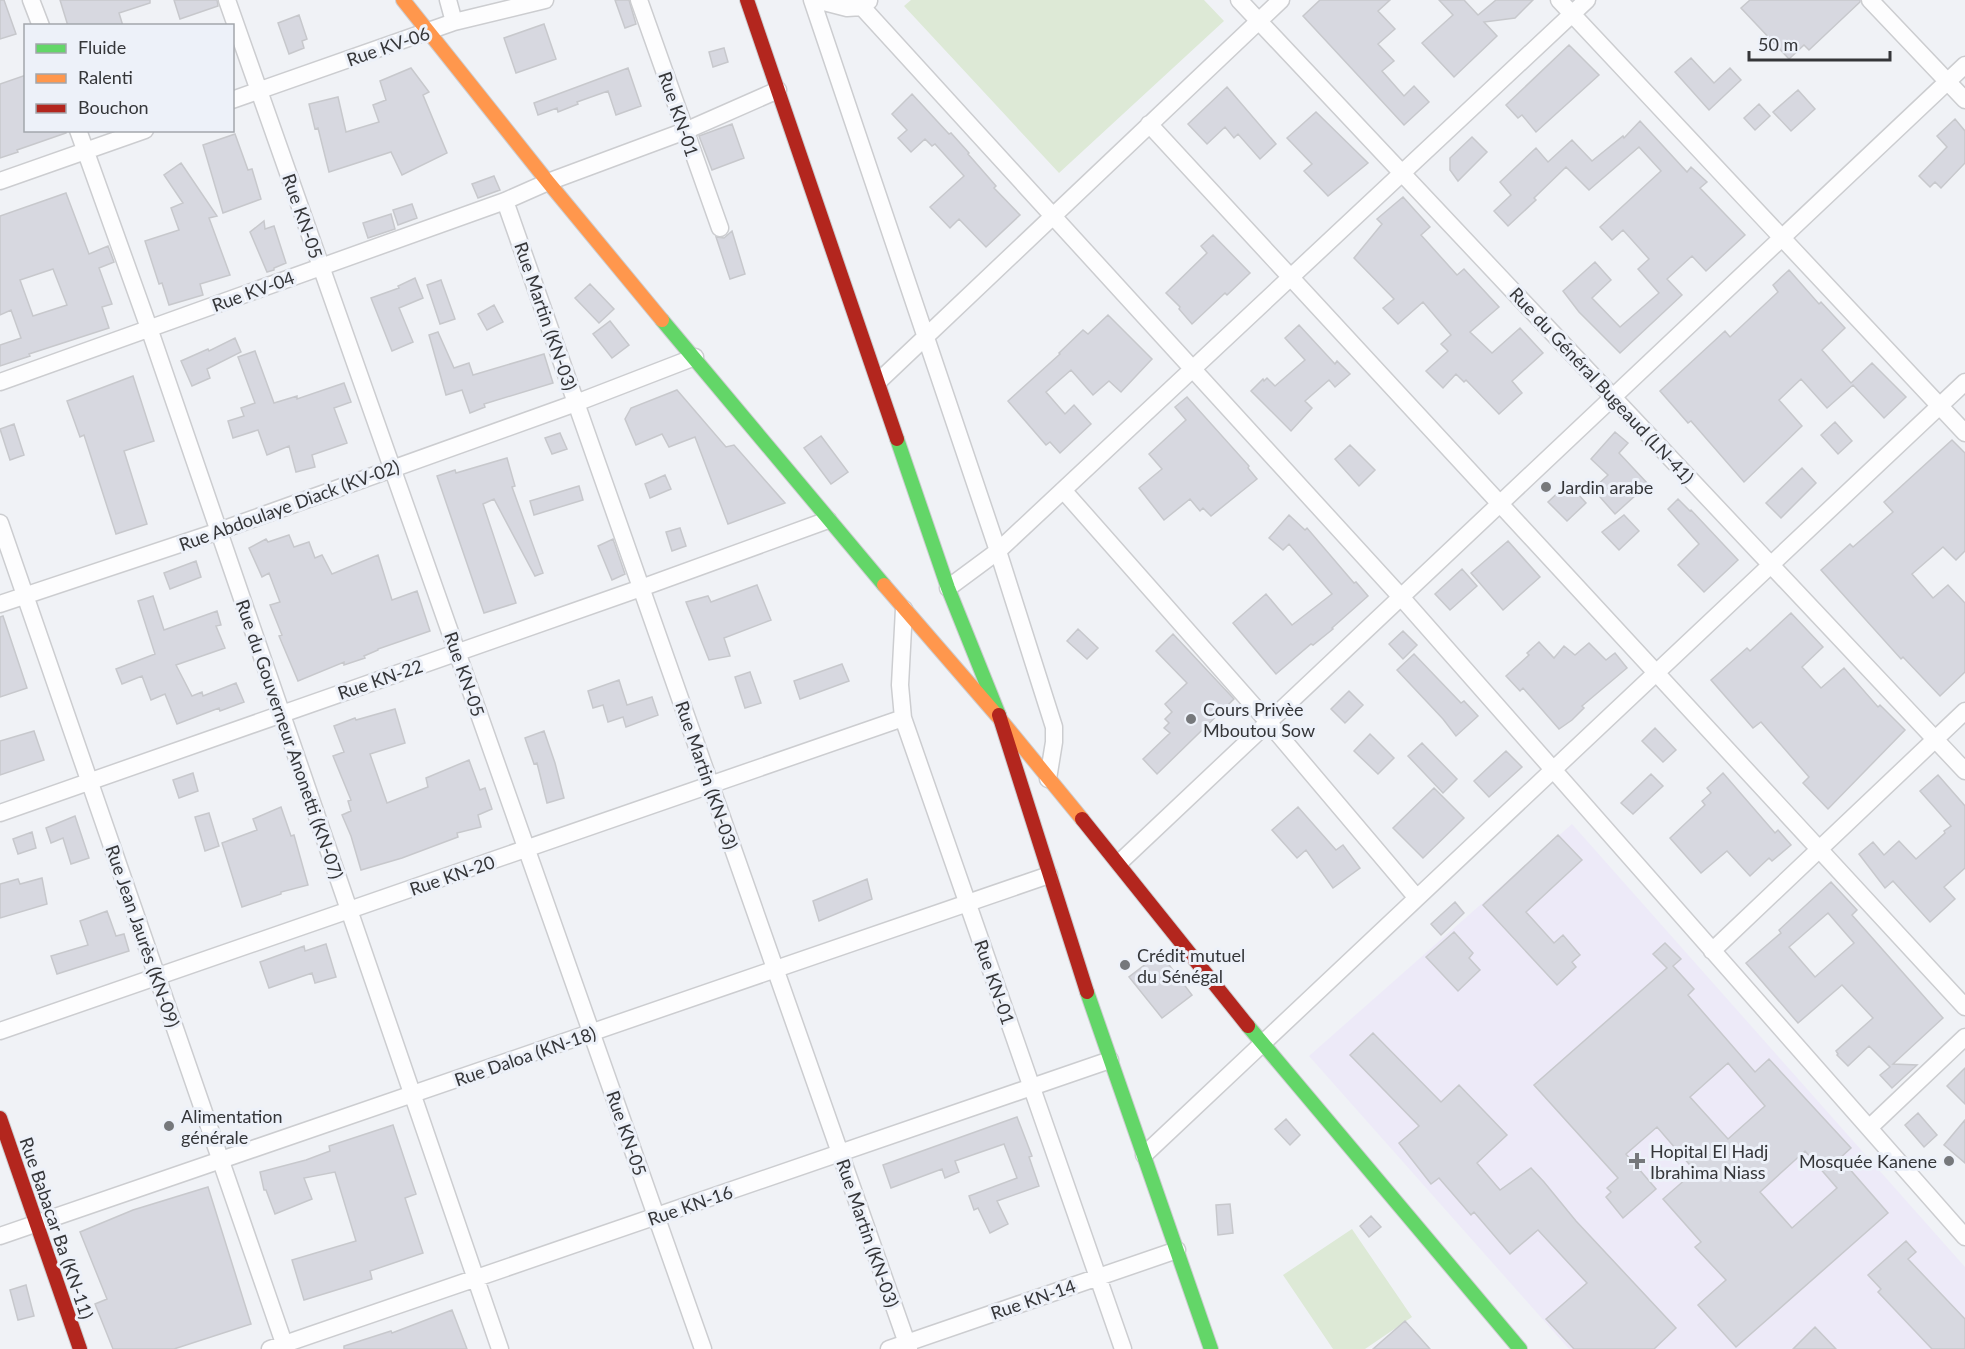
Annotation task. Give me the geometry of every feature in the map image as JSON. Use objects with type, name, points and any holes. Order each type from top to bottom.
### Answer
[{"type":"main road","points":[[403,0],[548,182],[828,519],[1000,718],[1119,863],[1262,1044],[1520,1349]]},
{"type":"main road","points":[[747,0],[948,588],[1000,718],[1110,1060],[1211,1349]]},
{"type":"main road","name":"Rue Babacar Ba (KN-11)","points":[[0,1118],[80,1349]]},
{"type":"street","points":[[31,0],[39,24]]},
{"type":"street","name":"Rue KN-05","points":[[227,0],[703,1349]]},
{"type":"street","points":[[448,0],[454,22]]},
{"type":"street","name":"Rue KV-06","points":[[234,99],[454,22],[545,0]]},
{"type":"street","name":"Rue KN-01","points":[[639,0],[720,228]]},
{"type":"street","points":[[814,0],[847,8],[866,4],[1053,215],[1401,597],[1965,1237]]},
{"type":"street","points":[[814,0],[998,551],[1054,727],[1048,779]]},
{"type":"street","name":"Rue du Général Bugeaud (LN-41)","points":[[1239,0],[1965,771]]},
{"type":"street","points":[[879,381],[1281,0]]},
{"type":"street","points":[[1559,0],[1965,433]]},
{"type":"street","points":[[948,588],[998,551],[1587,0]]},
{"type":"street","points":[[1870,0],[1965,100]]},
{"type":"street","points":[[1119,863],[1965,65]]},
{"type":"street","name":"Rue KV-04","points":[[0,382],[505,201],[548,182],[685,131],[778,90]]},
{"type":"street","points":[[1149,124],[1965,1007]]},
{"type":"street","name":"Rue du Gouverneur Anonetti (KN-07)","points":[[79,132],[149,328],[500,1349]]},
{"type":"street","points":[[0,181],[139,132]]},
{"type":"street","name":"Rue Martin (KN-03)","points":[[505,201],[908,1346]]},
{"type":"street","name":"Rue Abdoulaye Diack (KV-02)","points":[[0,604],[219,531],[576,403],[695,357]]},
{"type":"street","points":[[1144,1155],[1965,382]]},
{"type":"street","points":[[1063,490],[1268,722],[1417,898]]},
{"type":"street","name":"Rue KN-22","points":[[0,813],[641,588],[828,519]]},
{"type":"street","name":"Rue Jean Jaurès (KN-09)","points":[[0,523],[221,1160],[280,1347]]},
{"type":"street","name":"Rue KN-01","points":[[904,609],[900,685],[903,718],[1123,1349]]},
{"type":"street","points":[[1712,951],[1965,711]]},
{"type":"street","name":"Rue KN-20","points":[[0,1031],[903,718]]},
{"type":"street","name":"Rue Daloa (KN-18)","points":[[0,1236],[1050,875]]},
{"type":"street","points":[[1869,1128],[1965,1037]]},
{"type":"street","name":"Rue KN-16","points":[[280,1347],[1110,1060]]},
{"type":"street","name":"Rue KN-14","points":[[889,1349],[908,1346],[1177,1250]]},
{"type":"shaded area","name":"Hopital El Hadj Ibrahima Niass","points":[[1572,824],[1965,1267],[1965,1349],[1569,1349],[1309,1056]]},
{"type":"green space","points":[[911,0],[1204,0],[1224,21],[1059,173],[904,6]]},
{"type":"green space","points":[[1352,1229],[1412,1317],[1365,1349],[1333,1349],[1283,1275]]},
{"type":"building","points":[[0,0],[4,0],[16,34],[0,39]]},
{"type":"building","points":[[60,0],[150,0],[150,3],[119,13],[122,24],[67,24]]},
{"type":"building","points":[[174,0],[217,0],[218,6],[180,19]]},
{"type":"building","points":[[615,0],[629,0],[636,24],[625,28]]},
{"type":"building","points":[[1320,0],[1390,0],[1378,11],[1395,29],[1378,44],[1394,61],[1382,71],[1404,96],[1414,86],[1429,102],[1404,125],[1303,16]]},
{"type":"building","points":[[1439,0],[1464,0],[1478,15],[1496,0],[1533,0],[1515,18],[1484,22],[1497,36],[1454,77],[1422,43],[1453,15]]},
{"type":"building","points":[[1750,0],[1860,0],[1860,2],[1809,50],[1804,45],[1789,59],[1741,8]]},
{"type":"building","points":[[299,15],[307,39],[302,41],[304,48],[289,54],[278,23]]},
{"type":"building","points":[[544,24],[556,59],[516,73],[504,38]]},
{"type":"building","points":[[1569,45],[1599,75],[1536,132],[1522,115],[1518,118],[1506,105]]},
{"type":"building","points":[[724,48],[728,62],[713,67],[709,52]]},
{"type":"building","points":[[1691,58],[1714,83],[1730,68],[1741,80],[1709,110],[1675,72]]},
{"type":"building","points":[[411,68],[429,92],[423,95],[447,153],[402,175],[391,152],[329,172],[318,128],[315,129],[309,104],[338,97],[346,132],[379,122],[373,105],[386,100],[380,81]]},
{"type":"building","points":[[628,68],[641,106],[616,115],[608,91],[577,102],[578,104],[558,112],[557,108],[538,115],[534,103]]},
{"type":"building","points":[[24,76],[24,132],[66,133],[0,158],[0,84]]},
{"type":"building","points":[[1227,87],[1276,144],[1260,159],[1238,134],[1234,138],[1225,127],[1207,144],[1188,124]]},
{"type":"building","points":[[1798,90],[1815,109],[1791,131],[1773,112]]},
{"type":"building","points":[[912,94],[969,153],[996,186],[994,188],[1020,215],[986,247],[959,219],[950,228],[930,207],[964,176],[935,144],[932,146],[925,139],[911,152],[898,138],[907,130],[892,114]]},
{"type":"building","points":[[1759,104],[1770,116],[1755,130],[1744,118]]},
{"type":"building","points":[[1316,112],[1368,163],[1328,196],[1304,171],[1312,164],[1287,138]]},
{"type":"building","points":[[1955,119],[1965,131],[1965,163],[1941,188],[1935,182],[1930,187],[1919,176],[1947,147],[1937,136]]},
{"type":"building","points":[[1640,121],[1687,172],[1691,167],[1707,182],[1700,188],[1745,235],[1706,271],[1692,256],[1667,279],[1682,295],[1620,353],[1579,312],[1563,291],[1595,262],[1611,280],[1592,298],[1620,327],[1659,293],[1638,269],[1649,259],[1623,230],[1612,240],[1600,227],[1661,171],[1639,147],[1589,190],[1566,167],[1508,226],[1494,211],[1511,195],[1500,182],[1536,148],[1548,162],[1572,140],[1592,161],[1623,136],[1624,138]]},
{"type":"building","points":[[732,124],[744,158],[712,170],[699,136]]},
{"type":"building","points":[[235,134],[248,170],[252,169],[261,199],[223,213],[203,145]]},
{"type":"building","points":[[1472,137],[1487,152],[1458,181],[1450,170],[1450,158]]},
{"type":"building","points":[[181,163],[217,216],[209,218],[230,275],[200,284],[203,295],[169,305],[162,283],[159,284],[145,241],[179,230],[171,208],[183,203],[164,175]]},
{"type":"building","points":[[494,176],[500,190],[478,198],[472,184]]},
{"type":"building","points":[[66,193],[89,254],[108,246],[114,262],[99,268],[112,304],[102,307],[109,328],[0,366],[0,345],[21,338],[11,310],[0,315],[0,216]],"holes":[[[53,269],[67,305],[33,316],[20,280]]]},
{"type":"building","points":[[1403,197],[1430,227],[1421,235],[1457,275],[1464,269],[1499,307],[1470,332],[1492,353],[1520,328],[1543,353],[1512,381],[1522,393],[1499,414],[1466,380],[1464,382],[1456,374],[1443,388],[1426,371],[1448,351],[1441,344],[1451,335],[1423,302],[1398,324],[1383,308],[1394,299],[1354,258],[1382,224],[1377,219]]},
{"type":"building","points":[[412,204],[417,218],[398,225],[393,210]]},
{"type":"building","points":[[391,214],[395,229],[368,238],[363,223]]},
{"type":"building","points":[[264,221],[265,229],[274,226],[286,263],[267,272],[250,232]]},
{"type":"building","points":[[732,231],[745,274],[730,279],[716,237],[724,238]]},
{"type":"building","points":[[1213,235],[1250,273],[1192,324],[1166,293],[1207,253],[1201,246]]},
{"type":"building","points":[[1789,270],[1819,304],[1821,302],[1845,328],[1822,350],[1851,383],[1872,363],[1906,397],[1884,418],[1853,385],[1827,408],[1801,379],[1779,400],[1802,426],[1744,482],[1691,421],[1688,423],[1660,391],[1725,331],[1730,337],[1778,292],[1773,285]]},
{"type":"building","points":[[415,278],[423,298],[399,308],[413,342],[392,351],[371,298],[399,288],[398,286]]},
{"type":"building","points":[[441,280],[455,319],[440,324],[427,285]]},
{"type":"building","points":[[590,284],[614,309],[599,323],[575,298]]},
{"type":"building","points":[[494,305],[503,322],[487,330],[478,314]]},
{"type":"building","points":[[1108,315],[1152,359],[1121,392],[1109,381],[1093,395],[1071,370],[1046,392],[1065,414],[1074,405],[1091,424],[1060,453],[1050,442],[1046,445],[1008,401],[1083,330],[1088,334]]},
{"type":"building","points":[[610,321],[629,345],[612,358],[593,334]]},
{"type":"building","points":[[1299,325],[1335,364],[1337,361],[1350,374],[1335,387],[1329,380],[1305,401],[1312,408],[1291,431],[1251,391],[1267,378],[1275,386],[1305,360],[1285,338]]},
{"type":"building","points":[[438,332],[454,368],[469,363],[473,375],[544,354],[553,383],[484,404],[485,407],[470,413],[462,390],[446,395],[429,335]]},
{"type":"building","points":[[235,338],[241,352],[207,369],[210,378],[192,386],[181,361]]},
{"type":"building","points":[[255,351],[274,403],[297,396],[297,399],[344,383],[351,402],[334,408],[347,443],[312,455],[315,467],[296,472],[289,446],[267,455],[258,430],[233,438],[228,421],[244,416],[241,408],[255,403],[238,357]]},
{"type":"building","points":[[133,376],[154,441],[124,451],[147,524],[116,534],[84,435],[80,437],[67,401]]},
{"type":"building","points":[[677,390],[726,447],[734,445],[785,503],[728,524],[695,437],[669,447],[662,434],[636,445],[625,419],[631,408]]},
{"type":"building","points":[[1187,397],[1249,466],[1248,468],[1257,479],[1211,516],[1203,508],[1200,511],[1190,499],[1164,520],[1139,488],[1162,469],[1149,454],[1186,420],[1175,407]]},
{"type":"building","points":[[1835,422],[1852,441],[1838,454],[1821,435]]},
{"type":"building","points":[[14,424],[24,455],[10,460],[0,429]]},
{"type":"building","points":[[1615,432],[1628,443],[1619,453],[1648,484],[1615,514],[1593,489],[1608,475],[1591,459]]},
{"type":"building","points":[[560,433],[567,449],[552,454],[545,438]]},
{"type":"building","points":[[821,436],[848,472],[831,484],[804,448]]},
{"type":"building","points":[[1952,440],[1965,453],[1965,551],[1956,560],[1943,547],[1912,574],[1933,598],[1948,585],[1965,603],[1965,672],[1940,696],[1903,657],[1901,659],[1821,570],[1850,544],[1853,547],[1893,512],[1884,502]]},
{"type":"building","points":[[1350,445],[1375,470],[1359,486],[1335,459]]},
{"type":"building","points":[[507,458],[515,486],[512,487],[543,573],[535,576],[494,499],[483,504],[516,603],[484,613],[437,476],[455,470],[456,473]]},
{"type":"building","points":[[1802,468],[1816,483],[1781,518],[1766,503]]},
{"type":"building","points":[[665,475],[671,489],[650,498],[645,484]]},
{"type":"building","points":[[1568,483],[1586,503],[1567,521],[1548,502]]},
{"type":"building","points":[[579,486],[583,500],[534,515],[530,501]]},
{"type":"building","points":[[1678,499],[1738,560],[1704,592],[1678,565],[1699,544],[1668,509]]},
{"type":"building","points":[[1289,515],[1305,530],[1307,528],[1368,596],[1333,629],[1313,645],[1311,644],[1276,674],[1233,623],[1266,594],[1292,625],[1332,594],[1289,544],[1283,550],[1269,538]]},
{"type":"building","points":[[1624,515],[1639,531],[1619,550],[1602,532]]},
{"type":"building","points":[[680,528],[686,546],[672,551],[666,532]]},
{"type":"building","points":[[289,535],[294,547],[309,542],[315,558],[322,555],[332,574],[378,555],[392,600],[417,591],[430,631],[378,649],[364,656],[365,658],[344,665],[344,662],[298,681],[279,636],[282,635],[270,605],[280,602],[269,573],[262,577],[249,548],[266,539],[268,542]]},
{"type":"building","points":[[613,539],[625,574],[612,580],[598,546]]},
{"type":"building","points":[[1508,541],[1540,577],[1503,610],[1471,573]]},
{"type":"building","points":[[196,561],[201,577],[170,589],[164,573]]},
{"type":"building","points":[[1462,569],[1477,586],[1450,610],[1435,594]]},
{"type":"building","points":[[757,585],[771,620],[724,638],[730,656],[709,660],[686,602],[708,596],[711,602]]},
{"type":"building","points":[[153,596],[164,630],[217,611],[221,625],[216,626],[225,648],[176,665],[192,696],[202,692],[203,696],[236,683],[244,702],[220,711],[219,708],[177,724],[165,694],[151,700],[142,676],[122,684],[116,669],[155,654],[138,601]]},
{"type":"building","points":[[1791,613],[1823,647],[1802,667],[1821,688],[1844,668],[1878,707],[1880,705],[1905,730],[1828,809],[1803,783],[1809,777],[1761,722],[1753,728],[1711,680],[1747,648],[1750,651]]},
{"type":"building","points":[[3,616],[27,688],[0,697],[0,617]]},
{"type":"building","points":[[1078,629],[1098,648],[1087,659],[1067,641]]},
{"type":"building","points":[[1403,631],[1417,645],[1403,659],[1389,644]]},
{"type":"building","points":[[1173,634],[1234,699],[1157,774],[1143,759],[1170,733],[1164,728],[1169,723],[1165,719],[1172,712],[1165,704],[1187,683],[1156,651]]},
{"type":"building","points":[[1539,642],[1554,658],[1564,646],[1575,655],[1589,643],[1606,660],[1615,653],[1627,668],[1582,706],[1584,708],[1572,720],[1559,729],[1523,688],[1520,691],[1506,676],[1529,655],[1527,653]]},
{"type":"building","points":[[1414,654],[1461,703],[1464,701],[1478,716],[1456,736],[1397,670]]},
{"type":"building","points":[[842,664],[849,681],[800,699],[794,681]]},
{"type":"building","points":[[750,672],[761,703],[745,708],[735,677]]},
{"type":"building","points":[[619,680],[627,705],[652,697],[658,715],[626,727],[623,717],[608,722],[603,705],[593,708],[588,691]]},
{"type":"building","points":[[1349,691],[1363,705],[1345,723],[1331,709]]},
{"type":"building","points":[[395,709],[405,743],[370,754],[387,803],[428,787],[426,778],[469,760],[480,790],[485,788],[492,809],[478,815],[481,827],[457,833],[458,837],[402,858],[361,870],[342,815],[351,811],[348,801],[351,800],[333,756],[344,752],[334,726],[355,718],[356,720]]},
{"type":"building","points":[[1655,728],[1676,750],[1663,762],[1642,741]]},
{"type":"building","points":[[34,731],[44,760],[0,775],[0,741]]},
{"type":"building","points":[[544,731],[564,798],[547,803],[537,763],[534,764],[525,738]]},
{"type":"building","points":[[1370,734],[1394,758],[1378,774],[1354,751]]},
{"type":"building","points":[[1422,743],[1457,779],[1443,793],[1408,756]]},
{"type":"building","points":[[1506,751],[1522,767],[1489,797],[1474,781]]},
{"type":"building","points":[[193,773],[198,791],[179,798],[173,780]]},
{"type":"building","points":[[1723,773],[1775,833],[1778,830],[1791,845],[1772,861],[1769,858],[1750,876],[1727,851],[1701,873],[1670,838],[1705,805],[1702,801],[1711,793],[1707,788]]},
{"type":"building","points":[[1651,774],[1663,786],[1633,814],[1621,803]]},
{"type":"building","points":[[1938,775],[1965,806],[1965,868],[1944,887],[1955,899],[1930,922],[1893,881],[1885,888],[1859,854],[1873,842],[1884,855],[1899,841],[1916,859],[1945,833],[1944,831],[1951,826],[1920,791]]},
{"type":"building","points":[[1434,788],[1464,818],[1423,858],[1393,828]]},
{"type":"building","points":[[281,807],[291,836],[294,835],[308,885],[281,892],[281,894],[242,907],[222,843],[257,830],[253,819]]},
{"type":"building","points":[[1298,807],[1336,850],[1343,845],[1360,868],[1333,888],[1306,850],[1297,858],[1272,830]]},
{"type":"building","points":[[209,813],[219,846],[205,851],[195,817]]},
{"type":"building","points":[[75,816],[89,858],[71,864],[63,838],[51,843],[46,828]]},
{"type":"building","points":[[32,832],[36,848],[18,854],[13,839]]},
{"type":"building","points":[[1558,835],[1582,860],[1526,912],[1554,943],[1563,935],[1580,955],[1572,962],[1576,967],[1557,985],[1483,905]]},
{"type":"building","points":[[42,878],[47,904],[0,918],[0,884],[18,879],[20,884]]},
{"type":"building","points":[[867,879],[872,899],[819,921],[813,901]]},
{"type":"building","points":[[1831,882],[1857,910],[1852,915],[1943,1018],[1893,1064],[1917,1065],[1892,1088],[1880,1075],[1890,1067],[1869,1046],[1848,1066],[1837,1055],[1836,1051],[1873,1018],[1842,985],[1798,1023],[1746,963],[1781,933],[1779,930]],"holes":[[[1828,913],[1854,943],[1815,977],[1789,947]]]},
{"type":"building","points":[[1455,902],[1464,913],[1441,935],[1431,924]]},
{"type":"building","points":[[107,911],[116,936],[124,934],[129,951],[57,974],[51,956],[88,945],[80,921]]},
{"type":"building","points":[[1454,932],[1473,953],[1469,958],[1480,970],[1458,991],[1426,957]]},
{"type":"building","points":[[1665,943],[1681,959],[1673,966],[1694,989],[1688,995],[1755,1072],[1769,1059],[1851,1148],[1840,1158],[1888,1213],[1736,1347],[1698,1305],[1726,1280],[1695,1247],[1701,1242],[1663,1199],[1695,1171],[1657,1127],[1626,1154],[1656,1189],[1623,1218],[1606,1197],[1611,1192],[1607,1188],[1618,1178],[1534,1085],[1667,968],[1653,954]],"holes":[[[1728,1063],[1765,1106],[1728,1139],[1690,1097]],[[1805,1151],[1837,1188],[1792,1228],[1760,1192]]]},
{"type":"building","points":[[326,944],[336,977],[315,983],[312,973],[269,988],[260,962],[304,946],[305,951]]},
{"type":"building","points":[[1160,953],[1192,995],[1162,1018],[1129,977]]},
{"type":"building","points":[[1373,1033],[1441,1102],[1459,1085],[1507,1135],[1477,1163],[1500,1190],[1531,1168],[1576,1221],[1676,1328],[1654,1349],[1574,1349],[1546,1319],[1587,1283],[1538,1230],[1510,1254],[1474,1212],[1471,1215],[1439,1178],[1431,1184],[1399,1143],[1419,1126],[1350,1055]]},
{"type":"building","points":[[1965,1068],[1965,1104],[1947,1086]]},
{"type":"building","points":[[1918,1113],[1937,1135],[1924,1147],[1905,1125]]},
{"type":"building","points":[[1017,1117],[1032,1156],[1029,1157],[1039,1186],[997,1201],[1008,1224],[990,1233],[978,1208],[974,1210],[969,1196],[1017,1178],[1004,1144],[955,1161],[959,1172],[945,1178],[942,1169],[891,1188],[883,1165]]},
{"type":"building","points":[[1286,1119],[1300,1135],[1290,1145],[1275,1129]]},
{"type":"building","points":[[1965,1120],[1965,1163],[1944,1145]]},
{"type":"building","points":[[393,1125],[416,1194],[405,1198],[423,1253],[370,1271],[372,1279],[304,1300],[292,1260],[356,1241],[335,1172],[304,1178],[312,1199],[275,1214],[266,1190],[264,1190],[260,1172],[306,1160],[330,1151],[329,1146]]},
{"type":"building","points":[[208,1187],[251,1324],[174,1349],[113,1349],[95,1304],[107,1299],[80,1232],[133,1210]]},
{"type":"building","points":[[1230,1204],[1233,1233],[1218,1235],[1216,1205]]},
{"type":"building","points":[[1371,1216],[1381,1227],[1369,1237],[1360,1226]]},
{"type":"building","points":[[1906,1241],[1916,1252],[1908,1259],[1965,1319],[1965,1349],[1932,1349],[1878,1292],[1881,1289],[1868,1275]]},
{"type":"building","points":[[26,1285],[34,1316],[18,1320],[10,1290]]},
{"type":"building","points":[[452,1310],[467,1349],[344,1349],[344,1346],[391,1331],[392,1333]]},
{"type":"building","points":[[1405,1321],[1430,1349],[1373,1349]]},
{"type":"building","points":[[1815,1327],[1836,1349],[1793,1349]]},
{"type":"traffic: fast","points":[[662,320],[884,585]]},
{"type":"traffic: fast","points":[[897,439],[948,588],[999,715]]},
{"type":"traffic: fast","points":[[1087,992],[1211,1349]]},
{"type":"traffic: fast","points":[[1248,1026],[1520,1349]]},
{"type":"traffic: slow","points":[[403,0],[662,320]]},
{"type":"traffic: slow","points":[[884,585],[1000,719],[1082,819]]},
{"type":"traffic: jam","points":[[747,0],[897,439]]},
{"type":"traffic: jam","points":[[999,715],[1087,992]]},
{"type":"traffic: jam","points":[[1082,819],[1248,1026]]},
{"type":"traffic: jam","points":[[0,1118],[80,1349]]},
{"type":"place","name":"Jardin arabe","points":[[1546,487]]},
{"type":"place","name":"Cours Privèe Mboutou Sow","points":[[1191,719]]},
{"type":"place","name":"Crédit mutuel du Sénégal","points":[[1125,965]]},
{"type":"place","name":"Alimentation générale","points":[[169,1126]]},
{"type":"place","name":"Hopital El Hadj Ibrahima Niass","points":[[1637,1161]]},
{"type":"place","name":"Mosquée Kanene","points":[[1949,1161]]}]
